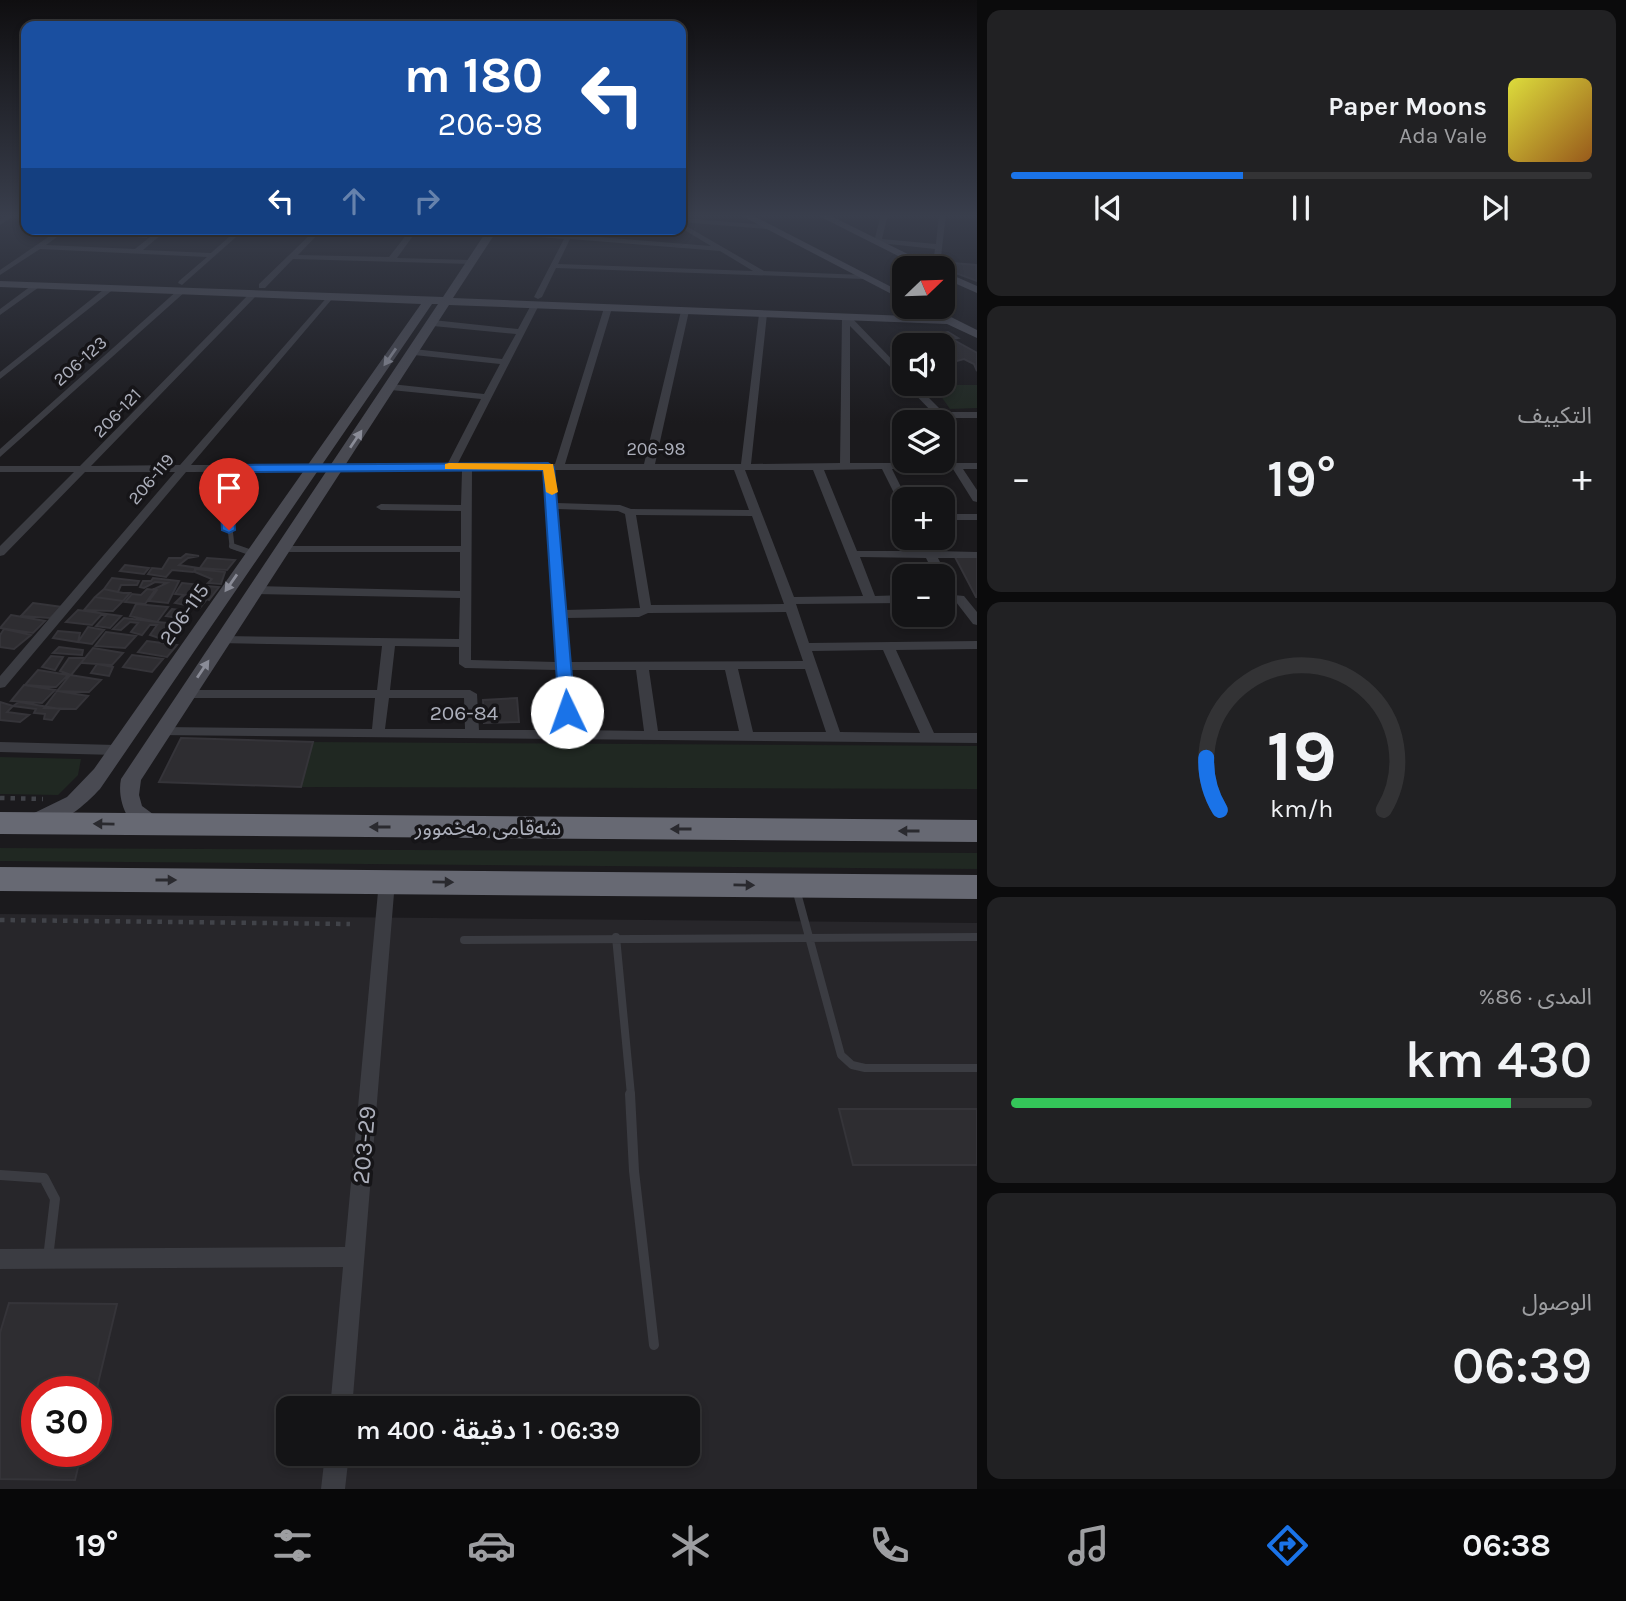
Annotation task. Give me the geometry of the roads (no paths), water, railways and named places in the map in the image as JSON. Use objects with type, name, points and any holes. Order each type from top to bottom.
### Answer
[{"type":"highway","name":"شەقامی مەخموور","points":[[14,823],[977,831]]},
{"type":"highway","points":[[0,880],[977,887]]},
{"type":"street","points":[[133,283],[450,298],[892,312]]},
{"type":"street","name":"206-123","points":[[0,454],[186,283]]},
{"type":"street","name":"206-121","points":[[0,553],[265,283]]},
{"type":"street","points":[[154,825],[142,820],[129,802],[131,779],[458,283]]},
{"type":"street","points":[[451,467],[545,283]]},
{"type":"street","points":[[0,284],[111,288],[182,287]]},
{"type":"street","points":[[0,313],[38,285]]},
{"type":"street","points":[[0,376],[111,288]]},
{"type":"street","points":[[258,290],[329,297],[429,301],[450,298]]},
{"type":"street","name":"206-119","points":[[0,684],[329,297]]},
{"type":"street","name":"206-115","points":[[14,823],[66,809],[89,792],[429,301]]},
{"type":"street","points":[[537,301],[608,308],[949,321]]},
{"type":"street","points":[[568,735],[553,506],[554,467],[608,308]]},
{"type":"street","points":[[649,466],[684,311]]},
{"type":"street","points":[[763,314],[742,466],[754,513],[790,605],[834,736]]},
{"type":"street","points":[[846,317],[892,365]]},
{"type":"street","points":[[845,466],[846,317]]},
{"type":"street","points":[[945,319],[977,335]]},
{"type":"street","points":[[433,323],[521,332]]},
{"type":"street","points":[[414,352],[506,362]]},
{"type":"street","points":[[391,387],[488,397]]},
{"type":"street","points":[[921,396],[933,410]]},
{"type":"street","points":[[955,417],[977,415]]},
{"type":"street","points":[[817,466],[871,600]]},
{"type":"street","points":[[885,466],[896,487]]},
{"type":"street","name":"206-98","points":[[0,469],[335,470],[892,466]]},
{"type":"street","points":[[956,466],[977,499]]},
{"type":"street","name":"206-98","points":[[956,466],[977,466]]},
{"type":"street","points":[[467,467],[465,664],[810,665]]},
{"type":"street","points":[[553,506],[620,508],[630,512],[754,513]]},
{"type":"street","points":[[380,507],[466,508]]},
{"type":"street","points":[[630,512],[646,609]]},
{"type":"street","points":[[955,517],[977,517]]},
{"type":"street","points":[[283,549],[466,549]]},
{"type":"street","points":[[928,550],[935,564]]},
{"type":"street","points":[[852,554],[977,555]]},
{"type":"street","points":[[255,590],[465,595]]},
{"type":"street","points":[[561,614],[639,613],[646,609],[892,599]]},
{"type":"street","points":[[955,601],[977,621]]},
{"type":"street","points":[[222,640],[465,643]]},
{"type":"street","points":[[379,733],[389,642]]},
{"type":"street","points":[[888,646],[929,737]]},
{"type":"street","points":[[804,647],[977,646]]},
{"type":"street","points":[[730,665],[747,736]]},
{"type":"street","points":[[642,666],[652,736]]},
{"type":"street","points":[[187,694],[470,694],[472,734]]},
{"type":"street","name":"206-84","points":[[162,732],[977,738]]},
{"type":"street","points":[[0,747],[116,750]]},
{"type":"street","points":[[100,777],[131,779]]},
{"type":"street","name":"203-29","points":[[342,1396],[387,881]]},
{"type":"street","points":[[0,1259],[354,1257]]},
{"type":"street","points":[[333,1489],[336,1466]]},
{"type":"lane","points":[[234,468],[226,491],[232,547],[252,553]]},
{"type":"lane","points":[[795,885],[841,1055],[852,1065],[865,1068],[977,1068]]},
{"type":"lane","points":[[616,937],[633,1122],[634,1171],[654,1345]]},
{"type":"lane","points":[[464,940],[616,937],[977,937]]},
{"type":"lane","points":[[0,1175],[44,1178],[55,1199],[48,1259]]}]
